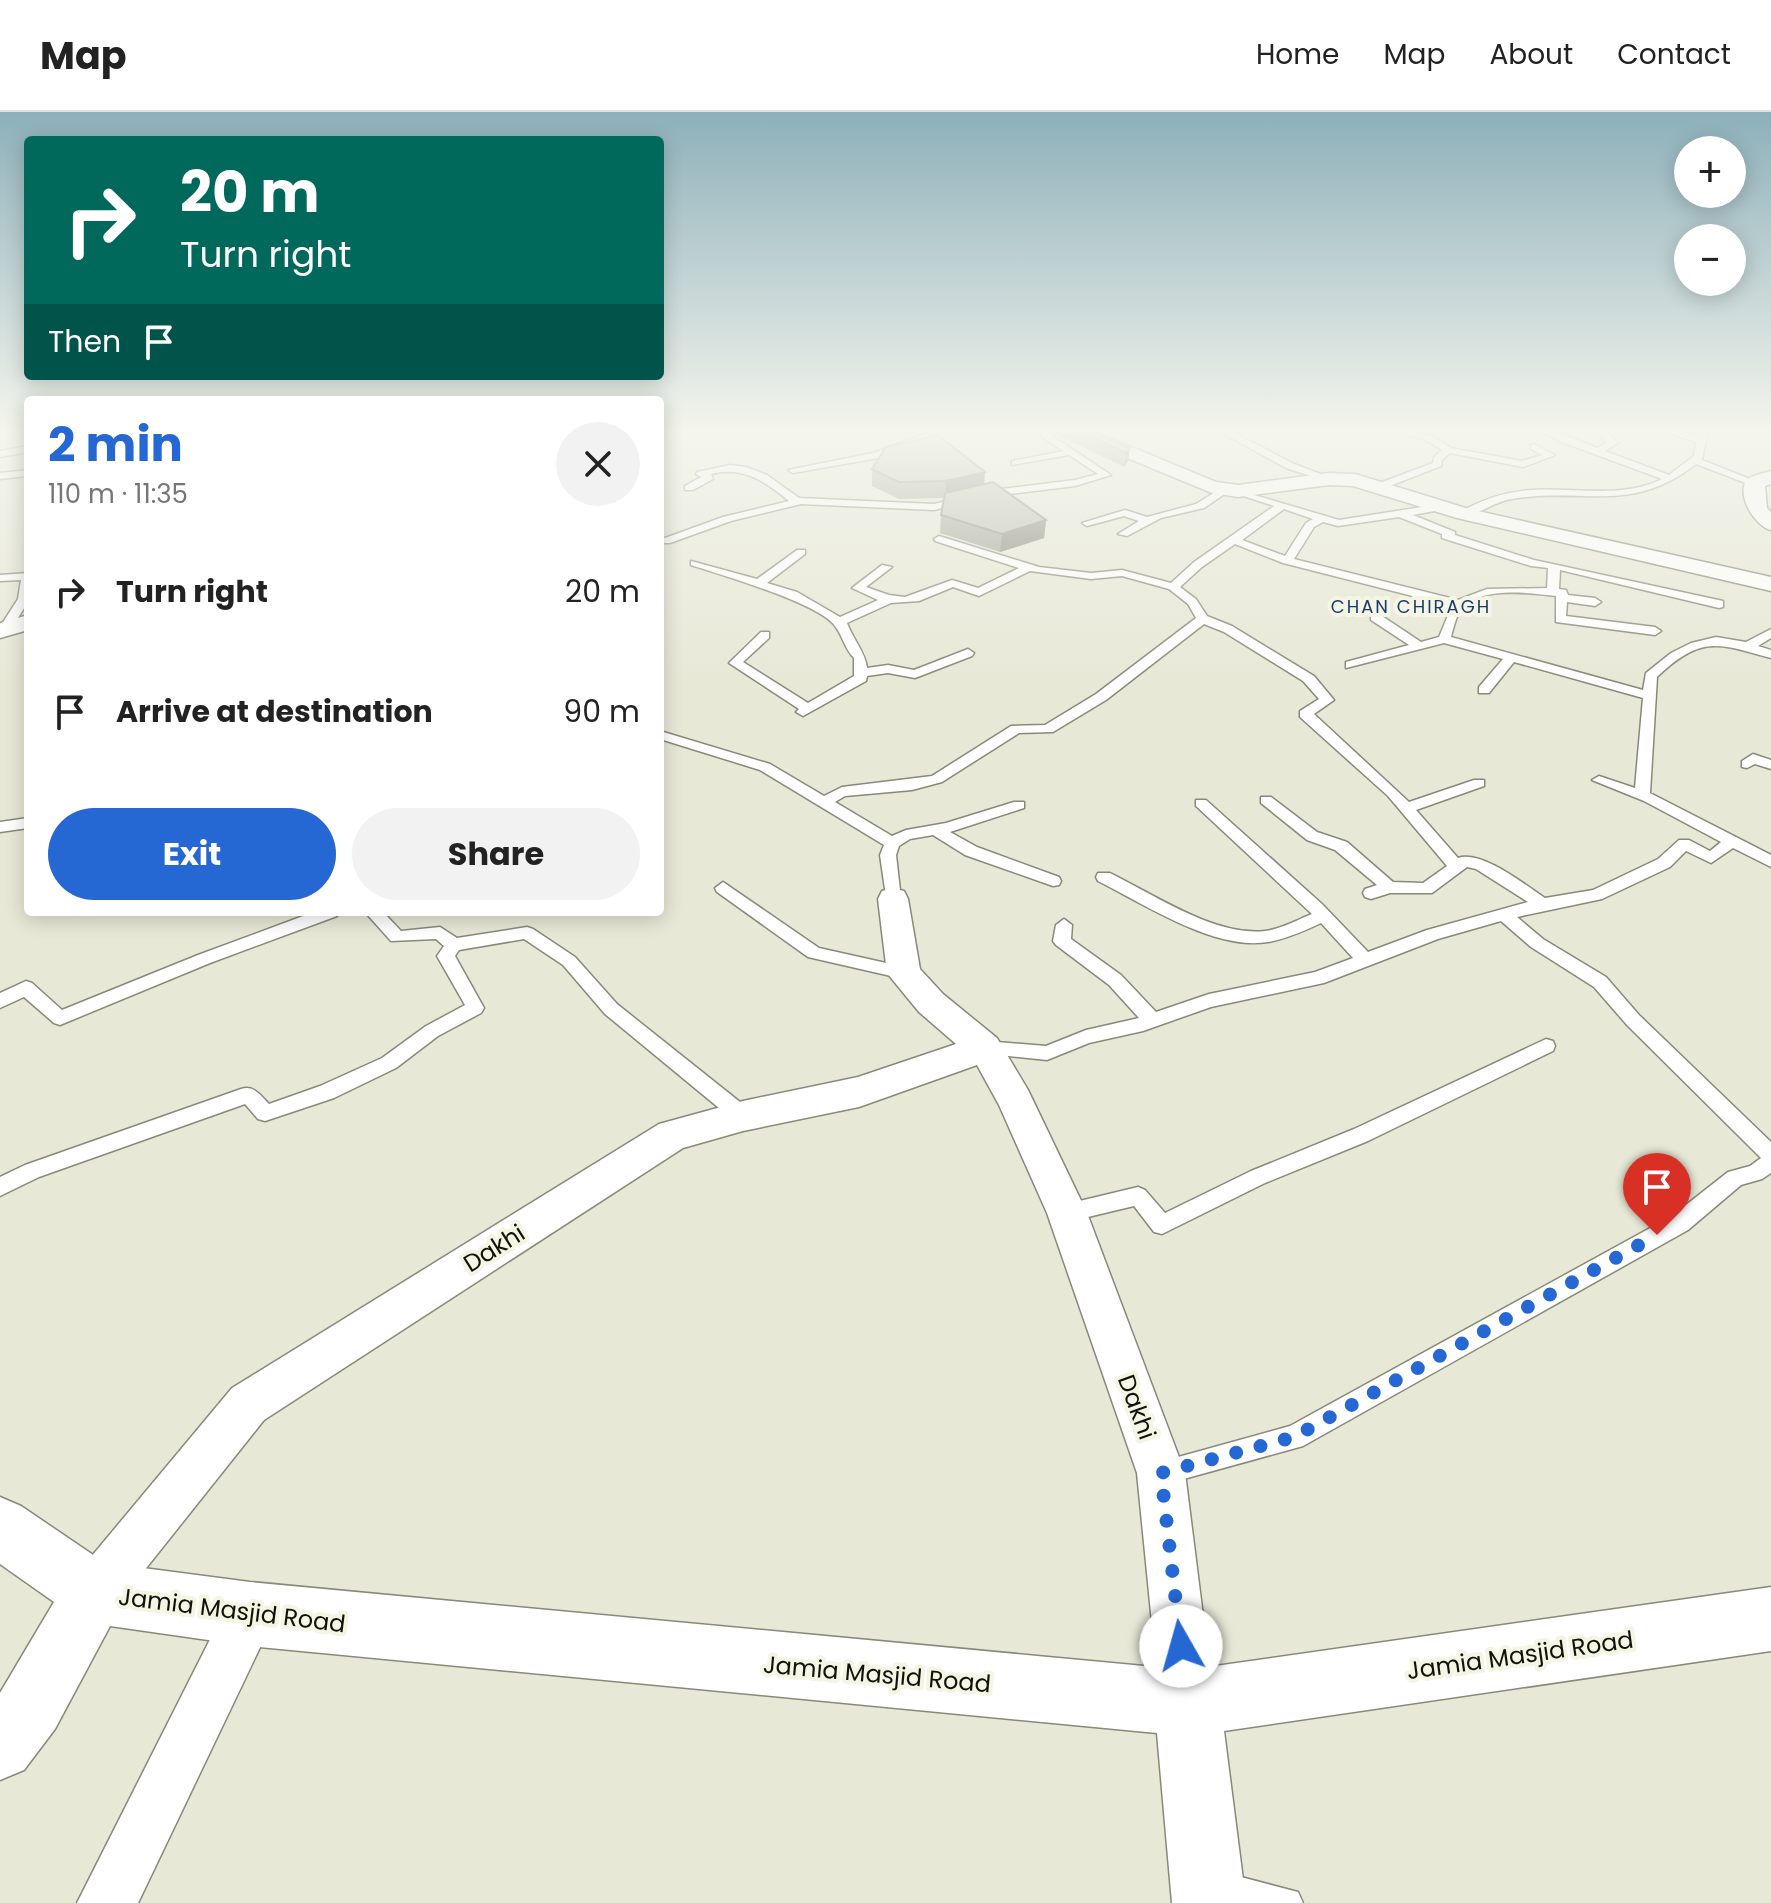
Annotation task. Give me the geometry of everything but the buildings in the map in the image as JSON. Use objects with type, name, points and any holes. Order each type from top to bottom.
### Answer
[{"type":"street","points":[[1459,513],[1771,584]]},
{"type":"street","points":[[2,630],[24,609]]},
{"type":"street","points":[[893,899],[904,973],[931,1003],[985,1048]]},
{"type":"street","name":"Dakhi","points":[[94,1593],[248,1404],[672,1135],[743,1116],[859,1092],[985,1048],[1015,1101],[1067,1213],[1161,1473],[1187,1703]]},
{"type":"street","name":"Jamia Masjid Road","points":[[0,1527],[94,1593],[250,1614],[1187,1703],[1771,1619]]},
{"type":"street","points":[[0,1746],[32,1706],[94,1593]]},
{"type":"street","points":[[107,1903],[250,1614]]},
{"type":"street","points":[[1187,1703],[1208,1894]]},
{"type":"lane","points":[[664,541],[753,513]]},
{"type":"lane","points":[[1087,523],[1125,513],[1148,521]]},
{"type":"lane","points":[[1123,534],[1157,516],[1172,513]]},
{"type":"lane","points":[[1173,587],[1185,574],[1272,513]]},
{"type":"lane","points":[[1305,513],[1346,523],[1411,513]]},
{"type":"lane","points":[[1398,515],[1412,530]]},
{"type":"lane","points":[[1398,515],[1451,534],[1446,536],[1522,561],[1719,604]]},
{"type":"lane","points":[[1287,561],[1310,525],[1322,518]]},
{"type":"lane","points":[[939,539],[1029,567],[1072,575],[1122,573],[1173,587],[1192,602],[1203,619],[1251,642],[1309,679],[1310,684],[1327,700],[1305,714],[1358,759],[1457,867]]},
{"type":"lane","points":[[1236,541],[1287,561],[1460,604]]},
{"type":"lane","points":[[759,583],[801,552]]},
{"type":"lane","points":[[695,563],[793,595],[840,622],[850,647],[860,657],[861,678],[806,710],[735,663],[765,635]]},
{"type":"lane","points":[[1554,566],[1560,619],[1655,631]]},
{"type":"lane","points":[[886,567],[858,588],[887,600],[911,602],[952,583],[979,592],[1029,567]]},
{"type":"lane","points":[[0,578],[24,576]]},
{"type":"lane","points":[[1444,639],[1455,609],[1466,600],[1519,588],[1595,602]]},
{"type":"lane","points":[[840,622],[887,600]]},
{"type":"lane","points":[[1375,617],[1419,646]]},
{"type":"lane","points":[[824,802],[842,792],[912,785],[937,779],[1016,729],[1048,729],[1101,697],[1203,619]]},
{"type":"lane","points":[[1746,647],[1771,633]]},
{"type":"lane","points":[[1351,665],[1444,639],[1648,695]]},
{"type":"lane","points":[[1642,795],[1651,676],[1671,658],[1695,647],[1725,641],[1771,654]]},
{"type":"lane","points":[[861,673],[888,669],[915,674],[968,653]]},
{"type":"lane","points":[[1484,690],[1512,657]]},
{"type":"lane","points":[[664,736],[765,767],[892,843]]},
{"type":"lane","points":[[1747,764],[1753,758],[1771,765]]},
{"type":"lane","points":[[1599,780],[1642,795],[1769,858]]},
{"type":"lane","points":[[1406,808],[1479,783]]},
{"type":"lane","points":[[1266,800],[1312,836],[1341,846],[1389,887]]},
{"type":"lane","points":[[1201,803],[1323,916],[1364,959]]},
{"type":"lane","points":[[893,899],[888,855],[892,843],[906,835],[935,830],[1019,805]]},
{"type":"lane","points":[[0,827],[24,824]]},
{"type":"lane","points":[[935,830],[971,851],[1053,881]]},
{"type":"lane","points":[[985,1048],[1047,1053],[1086,1037],[1153,1021],[1209,1001],[1318,978],[1433,934],[1543,904],[1596,895],[1664,863],[1684,844],[1711,858],[1732,841]]},
{"type":"lane","points":[[1371,893],[1389,887],[1426,889],[1464,861],[1481,865],[1543,904]]},
{"type":"lane","points":[[1104,877],[1210,929],[1244,937],[1264,938],[1323,916]]},
{"type":"lane","points":[[723,888],[814,953],[904,973]]},
{"type":"lane","points":[[1503,914],[1537,943],[1600,982],[1633,1020],[1771,1155]]},
{"type":"lane","points":[[0,1001],[26,988],[60,1018],[320,916]]},
{"type":"lane","points":[[377,916],[397,937],[440,933],[454,945]]},
{"type":"lane","points":[[1064,925],[1062,941],[1115,980],[1153,1021]]},
{"type":"lane","points":[[0,1187],[32,1171],[248,1095],[265,1113],[327,1092],[389,1063],[432,1031],[475,1008],[446,956],[454,945],[527,933],[569,961],[611,1009],[743,1116]]},
{"type":"lane","points":[[1067,1213],[1138,1196],[1162,1225],[1258,1177],[1361,1135],[1546,1046]]},
{"type":"lane","points":[[1161,1473],[1294,1437],[1680,1223],[1735,1178],[1755,1173],[1771,1162]]},
{"type":"lane","points":[[1208,1894],[1287,1903]]},
{"type":"district","name":"CHAN CHIRAGH","points":[[1411,606]]},
{"type":"route","points":[[1181,1646],[1161,1473],[1294,1437],[1657,1235]]}]
